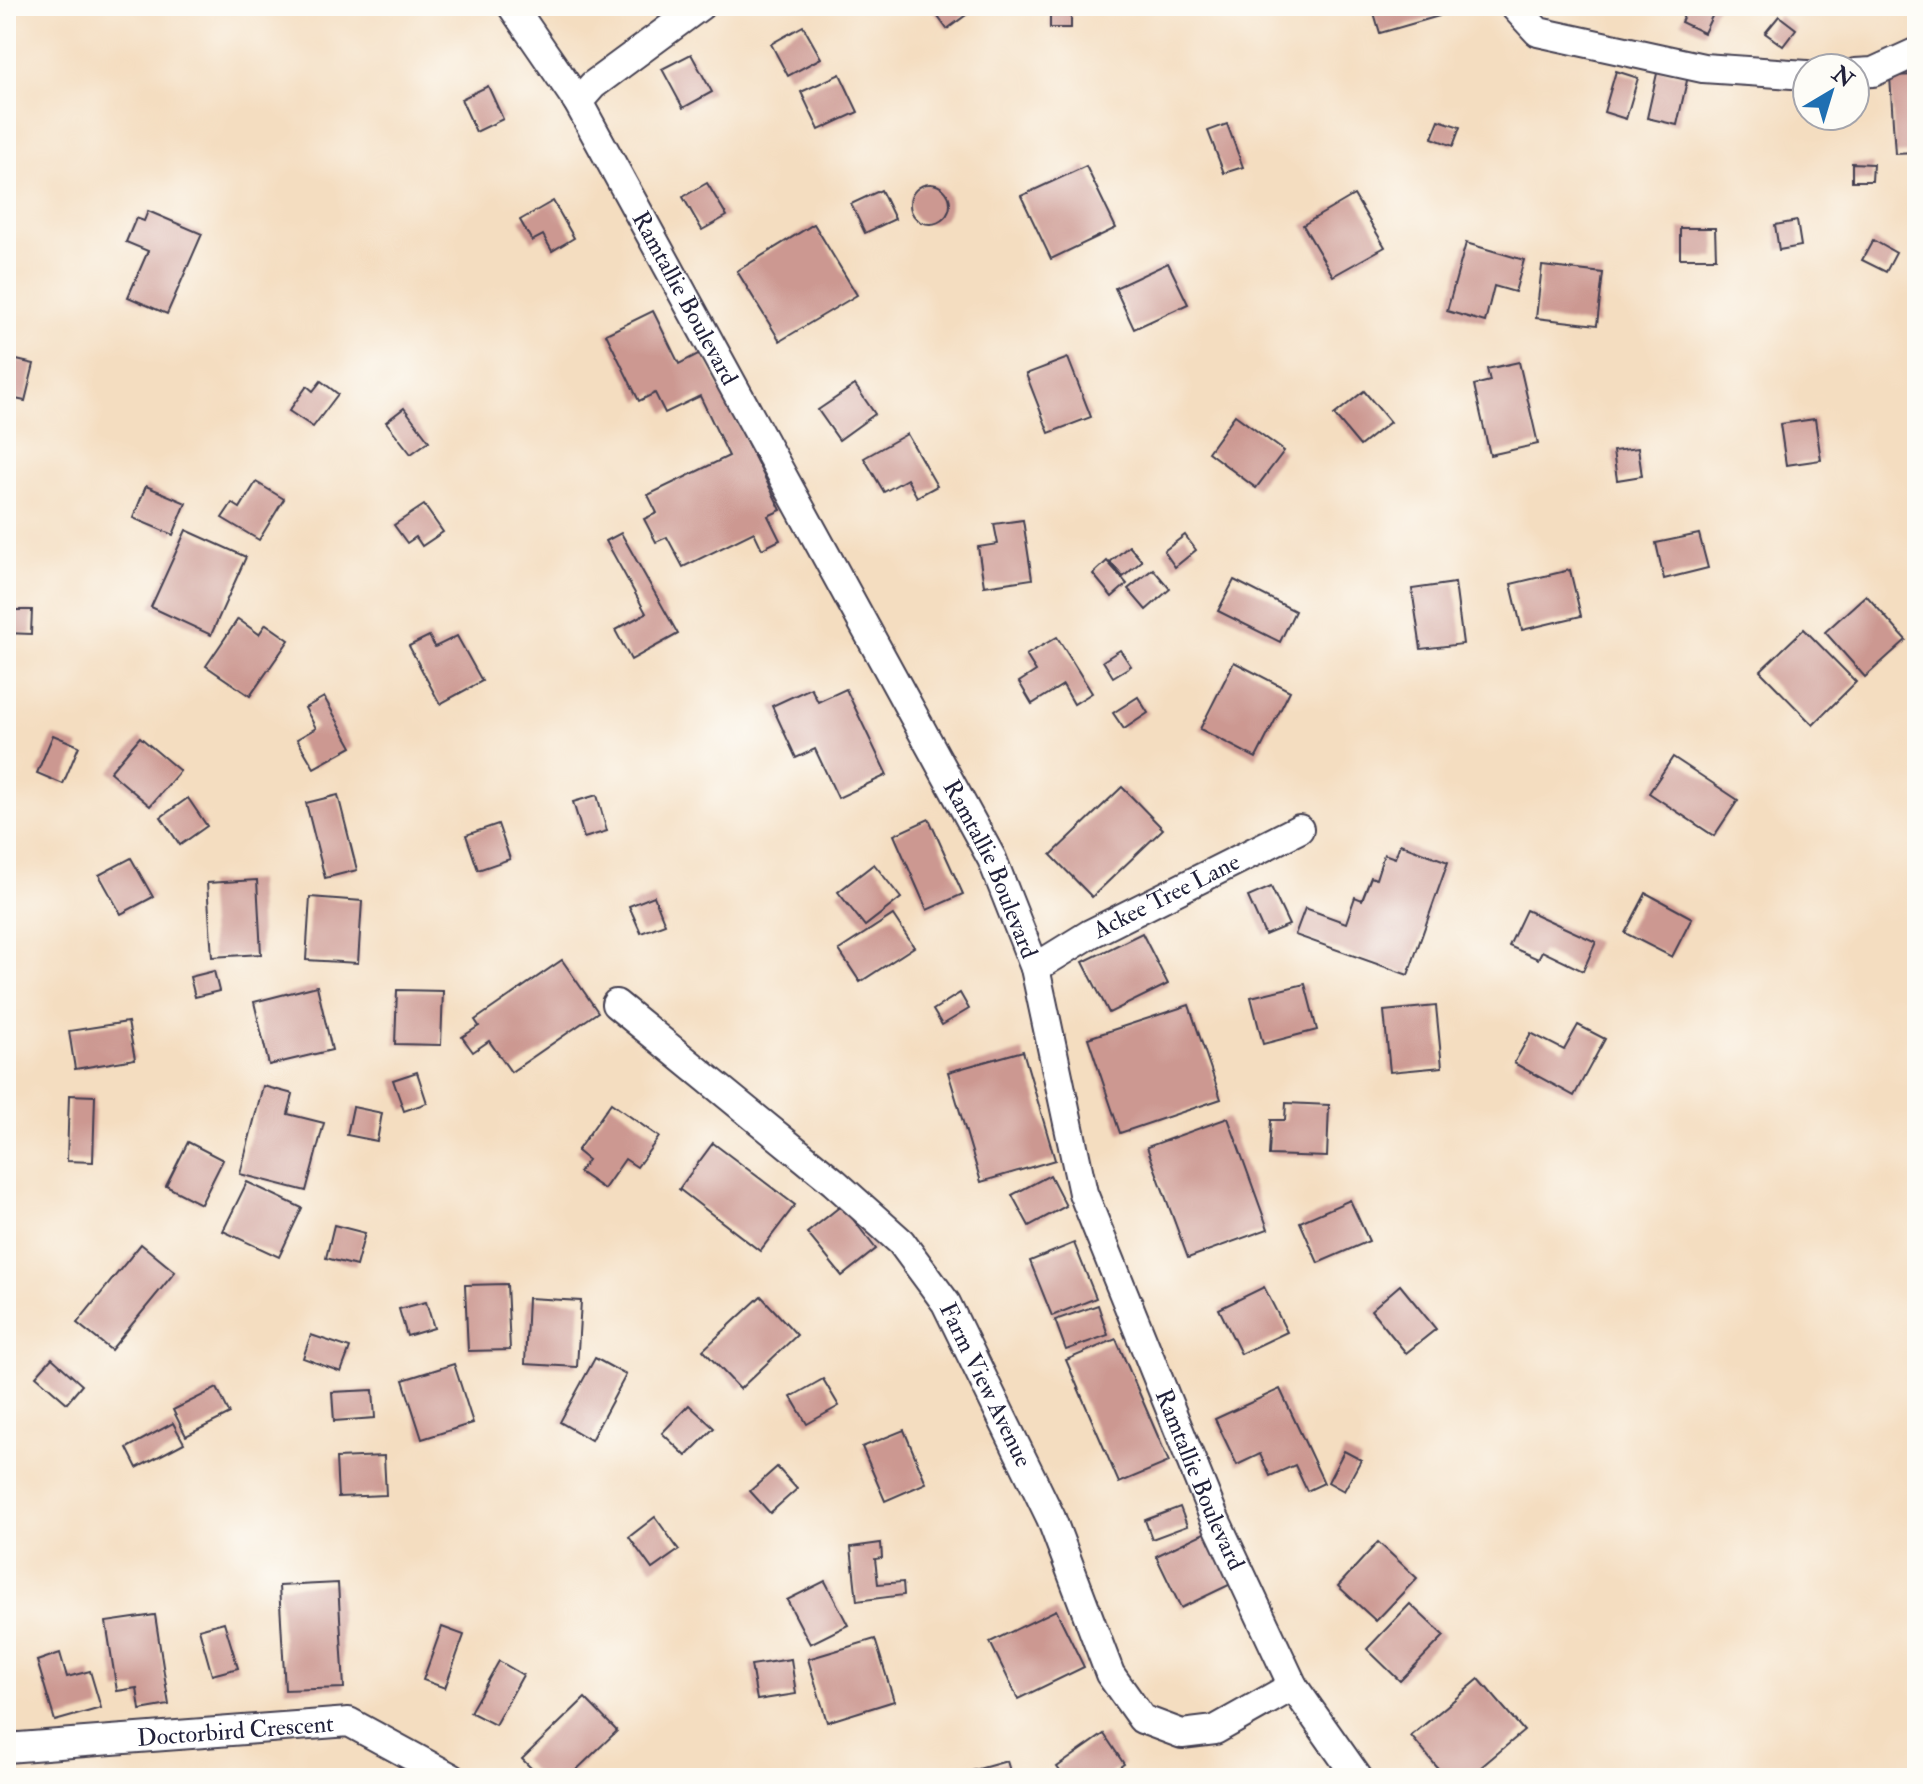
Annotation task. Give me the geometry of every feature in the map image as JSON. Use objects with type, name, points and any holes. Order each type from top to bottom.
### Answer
[{"type":"street","name":"Ramtallie Boulevard","points":[[512,6],[578,102],[992,859],[1035,968],[1083,1193],[1214,1517],[1293,1686],[1358,1778]]},
{"type":"street","points":[[578,102],[593,85],[700,6]]},
{"type":"street","points":[[1514,6],[1538,32],[1703,68],[1791,74]]},
{"type":"street","points":[[1871,72],[1917,52]]},
{"type":"street","name":"Ackee Tree Lane","points":[[1035,968],[1090,934],[1299,829]]},
{"type":"street","name":"Farm View Avenue","points":[[616,1004],[879,1222],[901,1242],[946,1303],[1051,1518],[1110,1674],[1142,1719],[1182,1734],[1215,1730],[1293,1686]]},
{"type":"street","name":"Doctorbird Crescent","points":[[6,1748],[349,1722],[452,1778]]},
{"type":"building","points":[[930,6],[959,6],[966,15],[947,29]]},
{"type":"building","points":[[1050,6],[1071,6],[1071,28],[1050,28]]},
{"type":"building","points":[[1372,6],[1436,6],[1439,16],[1380,33]]},
{"type":"building","points":[[1688,6],[1717,6],[1704,33],[1681,22]]},
{"type":"building","points":[[1779,16],[1796,29],[1783,46],[1765,33]]},
{"type":"building","points":[[803,26],[821,58],[788,76],[771,44]]},
{"type":"building","points":[[691,54],[712,92],[683,108],[662,69]]},
{"type":"building","points":[[1658,69],[1688,76],[1677,125],[1647,118]]},
{"type":"building","points":[[1616,71],[1638,78],[1626,119],[1604,112]]},
{"type":"building","points":[[840,74],[858,112],[819,130],[801,92]]},
{"type":"building","points":[[1917,75],[1917,153],[1895,154],[1890,76]]},
{"type":"building","points":[[488,86],[503,119],[476,132],[461,99]]},
{"type":"building","points":[[1439,120],[1460,127],[1453,146],[1432,138]]},
{"type":"building","points":[[1227,124],[1243,167],[1224,173],[1208,131]]},
{"type":"building","points":[[1852,163],[1873,164],[1872,181],[1852,181]]},
{"type":"building","points":[[1086,166],[1116,228],[1051,259],[1021,196]]},
{"type":"building","points":[[707,183],[727,216],[702,230],[683,197]]},
{"type":"building","points":[[930,184],[944,190],[950,204],[944,218],[930,224],[916,218],[910,204],[916,190]]},
{"type":"building","points":[[881,190],[895,219],[865,233],[851,204]]},
{"type":"building","points":[[1354,195],[1385,247],[1333,276],[1303,225]]},
{"type":"building","points":[[553,201],[574,238],[552,251],[543,235],[532,241],[520,220]]},
{"type":"building","points":[[148,211],[202,234],[167,314],[128,297],[148,251],[126,242],[136,218],[144,221]]},
{"type":"building","points":[[1797,221],[1801,246],[1779,250],[1775,225]]},
{"type":"building","points":[[814,224],[857,295],[780,341],[737,271]]},
{"type":"building","points":[[1680,228],[1715,228],[1716,258],[1680,258]]},
{"type":"building","points":[[1873,240],[1896,253],[1886,272],[1862,260]]},
{"type":"building","points":[[1466,243],[1524,260],[1515,292],[1494,286],[1485,322],[1447,311]]},
{"type":"building","points":[[1168,263],[1188,304],[1134,329],[1115,288]]},
{"type":"building","points":[[1542,266],[1603,273],[1597,325],[1536,318]]},
{"type":"building","points":[[653,311],[679,364],[702,352],[781,510],[768,516],[780,540],[762,549],[754,532],[683,567],[667,537],[656,542],[644,519],[657,513],[648,495],[729,456],[700,396],[665,413],[655,393],[639,401],[606,334]]},
{"type":"building","points":[[8,358],[34,364],[25,401],[6,397]]},
{"type":"building","points":[[1068,358],[1091,417],[1049,433],[1026,374]]},
{"type":"building","points":[[1519,362],[1538,444],[1490,455],[1474,385],[1490,381],[1487,369]]},
{"type":"building","points":[[321,381],[338,394],[313,427],[289,411],[307,386],[313,391]]},
{"type":"building","points":[[855,385],[875,414],[839,440],[818,410]]},
{"type":"building","points":[[1364,391],[1390,422],[1360,446],[1334,415]]},
{"type":"building","points":[[404,408],[429,441],[411,454],[386,422]]},
{"type":"building","points":[[1235,415],[1284,451],[1256,488],[1208,452]]},
{"type":"building","points":[[1815,419],[1821,460],[1786,465],[1780,424]]},
{"type":"building","points":[[907,434],[937,486],[917,497],[907,479],[884,492],[864,458]]},
{"type":"building","points":[[1638,448],[1642,476],[1617,480],[1613,451]]},
{"type":"building","points":[[256,482],[284,499],[259,540],[222,518],[232,503],[240,508]]},
{"type":"building","points":[[146,486],[186,503],[173,535],[133,518]]},
{"type":"building","points":[[424,505],[443,532],[422,546],[416,537],[407,543],[394,525]]},
{"type":"building","points":[[1023,520],[1032,579],[984,586],[978,547],[998,544],[994,524]]},
{"type":"building","points":[[186,530],[246,557],[211,635],[151,607]]},
{"type":"building","points":[[621,533],[678,634],[631,660],[615,630],[646,613],[606,541]]},
{"type":"building","points":[[1699,534],[1708,568],[1664,579],[1656,543]]},
{"type":"building","points":[[1185,535],[1196,550],[1175,567],[1164,551]]},
{"type":"building","points":[[1129,546],[1142,561],[1123,577],[1110,562]]},
{"type":"building","points":[[1107,561],[1127,584],[1112,597],[1093,574]]},
{"type":"building","points":[[1153,569],[1170,589],[1146,610],[1128,589]]},
{"type":"building","points":[[1570,570],[1581,616],[1522,630],[1511,584]]},
{"type":"building","points":[[1234,580],[1295,611],[1280,642],[1218,611]]},
{"type":"building","points":[[1455,583],[1463,644],[1421,649],[1412,589]]},
{"type":"building","points":[[1866,595],[1906,640],[1865,677],[1825,632]]},
{"type":"building","points":[[6,610],[32,610],[31,634],[6,633]]},
{"type":"building","points":[[238,619],[259,634],[266,624],[289,640],[250,696],[206,666]]},
{"type":"building","points":[[1804,629],[1856,682],[1813,725],[1760,671]]},
{"type":"building","points":[[429,636],[435,647],[457,636],[482,681],[440,704],[409,646]]},
{"type":"building","points":[[1057,637],[1092,693],[1074,704],[1063,685],[1032,704],[1019,682],[1036,671],[1026,655]]},
{"type":"building","points":[[1120,650],[1131,666],[1113,677],[1103,661]]},
{"type":"building","points":[[1234,662],[1290,691],[1256,758],[1200,729]]},
{"type":"building","points":[[811,688],[818,702],[846,689],[887,775],[838,798],[815,749],[796,758],[772,706]]},
{"type":"building","points":[[324,697],[352,747],[314,768],[297,739],[316,728],[305,708]]},
{"type":"building","points":[[1138,697],[1148,713],[1124,729],[1113,713]]},
{"type":"building","points":[[53,735],[79,746],[63,784],[37,773]]},
{"type":"building","points":[[140,737],[180,771],[150,806],[110,772]]},
{"type":"building","points":[[1673,757],[1738,800],[1714,836],[1649,793]]},
{"type":"building","points":[[1122,787],[1163,829],[1092,897],[1051,855]]},
{"type":"building","points":[[338,795],[357,870],[325,878],[306,803]]},
{"type":"building","points":[[597,795],[607,831],[584,838],[573,802]]},
{"type":"building","points":[[188,798],[207,826],[180,845],[161,817]]},
{"type":"building","points":[[929,819],[963,894],[927,910],[894,835]]},
{"type":"building","points":[[498,824],[510,859],[478,870],[466,835]]},
{"type":"building","points":[[1400,844],[1448,862],[1408,975],[1295,935],[1305,908],[1346,923],[1355,897],[1362,900],[1371,877],[1376,879],[1384,854],[1395,858]]},
{"type":"building","points":[[131,858],[153,897],[121,914],[99,875]]},
{"type":"building","points":[[874,864],[901,898],[865,926],[838,892]]},
{"type":"building","points":[[257,880],[261,954],[212,957],[207,883]]},
{"type":"building","points":[[1271,887],[1289,925],[1265,935],[1248,897]]},
{"type":"building","points":[[1646,893],[1692,918],[1672,957],[1625,933]]},
{"type":"building","points":[[654,896],[665,924],[641,933],[629,906]]},
{"type":"building","points":[[310,897],[362,901],[358,963],[306,960]]},
{"type":"building","points":[[1526,910],[1596,942],[1583,971],[1542,951],[1538,959],[1509,946]]},
{"type":"building","points":[[893,915],[914,947],[860,982],[839,950]]},
{"type":"building","points":[[1142,933],[1168,984],[1109,1013],[1083,962]]},
{"type":"building","points":[[562,960],[598,1012],[511,1072],[489,1041],[473,1052],[462,1037],[479,1026],[475,1020]]},
{"type":"building","points":[[214,971],[219,991],[195,997],[190,977]]},
{"type":"building","points":[[1305,984],[1317,1030],[1263,1044],[1251,997]]},
{"type":"building","points":[[317,986],[332,1050],[269,1065],[254,1002]]},
{"type":"building","points":[[397,990],[443,991],[441,1045],[395,1044]]},
{"type":"building","points":[[960,993],[969,1009],[942,1025],[933,1010]]},
{"type":"building","points":[[1189,1005],[1221,1099],[1120,1133],[1088,1038]]},
{"type":"building","points":[[1436,1006],[1442,1067],[1390,1072],[1384,1011]]},
{"type":"building","points":[[128,1022],[135,1059],[75,1069],[69,1031]]},
{"type":"building","points":[[1578,1025],[1605,1039],[1574,1096],[1514,1063],[1531,1033],[1564,1050]]},
{"type":"building","points":[[1023,1051],[1055,1160],[981,1182],[948,1072]]},
{"type":"building","points":[[417,1072],[427,1103],[404,1111],[393,1080]]},
{"type":"building","points":[[263,1086],[293,1094],[288,1114],[324,1123],[306,1191],[240,1174]]},
{"type":"building","points":[[69,1095],[95,1096],[93,1162],[67,1161]]},
{"type":"building","points":[[611,1103],[659,1137],[637,1167],[625,1159],[604,1189],[579,1172],[588,1160],[577,1151]]},
{"type":"building","points":[[1286,1103],[1329,1105],[1327,1157],[1269,1155],[1271,1120],[1285,1120]]},
{"type":"building","points":[[353,1107],[382,1113],[377,1141],[347,1135]]},
{"type":"building","points":[[1228,1118],[1268,1229],[1188,1258],[1147,1147]]},
{"type":"building","points":[[188,1142],[223,1160],[201,1204],[166,1186]]},
{"type":"building","points":[[713,1143],[795,1205],[760,1251],[679,1189]]},
{"type":"building","points":[[1050,1175],[1066,1206],[1029,1226],[1012,1195]]},
{"type":"building","points":[[247,1182],[302,1208],[279,1257],[223,1231]]},
{"type":"building","points":[[1350,1200],[1369,1241],[1318,1263],[1300,1222]]},
{"type":"building","points":[[842,1205],[876,1249],[842,1276],[807,1233]]},
{"type":"building","points":[[334,1225],[365,1233],[356,1266],[326,1258]]},
{"type":"building","points":[[1074,1243],[1096,1298],[1052,1316],[1030,1261]]},
{"type":"building","points":[[141,1244],[175,1272],[111,1350],[77,1323]]},
{"type":"building","points":[[507,1284],[510,1350],[468,1351],[465,1285]]},
{"type":"building","points":[[1400,1285],[1436,1329],[1406,1353],[1371,1310]]},
{"type":"building","points":[[1264,1287],[1287,1332],[1241,1354],[1219,1309]]},
{"type":"building","points":[[761,1296],[797,1335],[740,1389],[703,1350]]},
{"type":"building","points":[[528,1298],[581,1301],[577,1367],[525,1364]]},
{"type":"building","points":[[426,1302],[434,1328],[407,1336],[399,1309]]},
{"type":"building","points":[[1098,1305],[1108,1335],[1066,1350],[1055,1320]]},
{"type":"building","points":[[311,1335],[350,1348],[341,1372],[303,1358]]},
{"type":"building","points":[[1116,1339],[1169,1462],[1119,1483],[1066,1360]]},
{"type":"building","points":[[52,1358],[82,1385],[67,1403],[36,1376]]},
{"type":"building","points":[[595,1358],[626,1375],[591,1440],[560,1422]]},
{"type":"building","points":[[454,1364],[473,1423],[422,1439],[403,1380]]},
{"type":"building","points":[[823,1379],[839,1406],[807,1424],[791,1397]]},
{"type":"building","points":[[217,1388],[230,1414],[186,1436],[173,1410]]},
{"type":"building","points":[[1280,1389],[1324,1483],[1307,1491],[1295,1465],[1270,1476],[1260,1454],[1237,1465],[1215,1419]]},
{"type":"building","points":[[373,1390],[375,1418],[334,1421],[332,1392]]},
{"type":"building","points":[[689,1405],[714,1428],[686,1456],[662,1433]]},
{"type":"building","points":[[173,1423],[184,1443],[137,1468],[127,1448]]},
{"type":"building","points":[[904,1430],[926,1483],[885,1501],[862,1447]]},
{"type":"building","points":[[1344,1451],[1361,1460],[1344,1491],[1328,1482]]},
{"type":"building","points":[[384,1456],[386,1495],[338,1497],[336,1458]]},
{"type":"building","points":[[777,1467],[797,1489],[770,1513],[750,1491]]},
{"type":"building","points":[[1180,1507],[1187,1526],[1152,1539],[1145,1520]]},
{"type":"building","points":[[655,1517],[679,1550],[652,1569],[629,1537]]},
{"type":"building","points":[[1206,1532],[1231,1584],[1181,1608],[1156,1556]]},
{"type":"building","points":[[1378,1542],[1417,1578],[1376,1621],[1338,1586]]},
{"type":"building","points":[[881,1543],[882,1558],[875,1559],[878,1584],[903,1582],[904,1595],[857,1601],[851,1547]]},
{"type":"building","points":[[825,1581],[848,1625],[810,1644],[787,1600]]},
{"type":"building","points":[[338,1583],[344,1688],[285,1690],[279,1586]]},
{"type":"building","points":[[1410,1604],[1444,1636],[1400,1681],[1367,1649]]},
{"type":"building","points":[[1056,1610],[1084,1667],[1018,1699],[990,1642]]},
{"type":"building","points":[[155,1615],[169,1705],[140,1710],[137,1688],[117,1691],[106,1622]]},
{"type":"building","points":[[224,1622],[238,1668],[212,1675],[199,1629]]},
{"type":"building","points":[[442,1627],[464,1635],[445,1688],[423,1680]]},
{"type":"building","points":[[875,1639],[894,1701],[827,1722],[808,1659]]},
{"type":"building","points":[[60,1653],[67,1677],[90,1671],[101,1708],[55,1721],[37,1661]]},
{"type":"building","points":[[791,1659],[796,1694],[757,1700],[751,1665]]},
{"type":"building","points":[[499,1661],[523,1675],[495,1725],[470,1712]]},
{"type":"building","points":[[1479,1679],[1524,1731],[1468,1778],[1446,1778],[1411,1736]]},
{"type":"building","points":[[585,1698],[617,1731],[568,1778],[541,1778],[522,1759]]},
{"type":"building","points":[[1104,1734],[1124,1764],[1104,1778],[1065,1778],[1057,1767]]},
{"type":"building","points":[[1007,1761],[1012,1778],[970,1778],[968,1772]]}]
